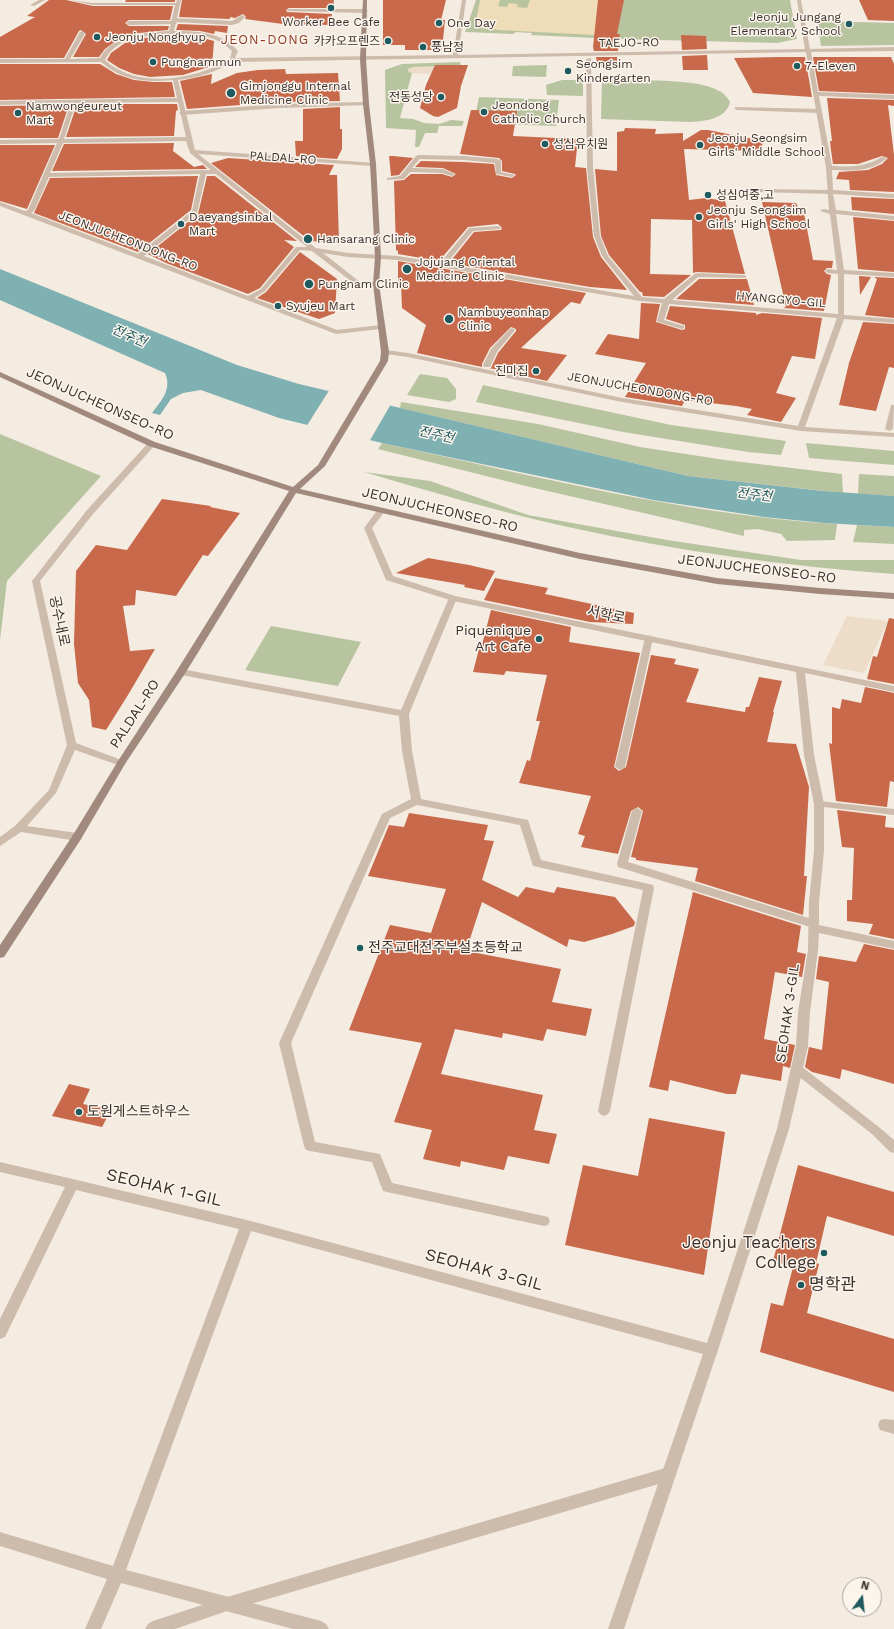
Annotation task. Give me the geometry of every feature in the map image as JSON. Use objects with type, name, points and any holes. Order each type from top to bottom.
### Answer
[{"type":"street","points":[[32,5],[43,0]]},
{"type":"street","points":[[72,0],[86,1],[93,4],[179,2],[171,32]]},
{"type":"street","points":[[365,0],[363,59],[366,104],[374,164],[378,257],[376,284],[380,326],[385,352]]},
{"type":"street","points":[[456,57],[464,0]]},
{"type":"street","points":[[799,0],[829,168],[830,192],[834,212],[841,272],[841,316],[801,429]]},
{"type":"street","points":[[289,10],[364,11]]},
{"type":"street","points":[[129,23],[232,23],[237,22],[242,17]]},
{"type":"street","points":[[171,32],[201,34],[229,43],[235,51],[232,60],[226,65],[211,72],[175,79],[145,78],[127,75],[112,70],[106,66],[102,60],[104,52],[113,45],[129,38],[171,32]]},
{"type":"street","points":[[66,60],[71,48],[79,42],[82,33]]},
{"type":"street","name":"TAEJO-RO","points":[[232,60],[894,49]]},
{"type":"street","points":[[1,58],[102,60]]},
{"type":"street","name":"TAEJO-RO","points":[[589,60],[590,168],[597,236],[605,256],[640,299]]},
{"type":"street","points":[[175,79],[192,152],[358,284],[376,284]]},
{"type":"street","points":[[816,94],[894,98]]},
{"type":"street","points":[[0,103],[179,100]]},
{"type":"street","points":[[24,214],[31,211],[61,141],[74,102]]},
{"type":"street","points":[[182,113],[280,106],[366,104]]},
{"type":"street","points":[[737,108],[818,111]]},
{"type":"street","points":[[0,142],[188,139]]},
{"type":"street","name":"PALDAL-RO","points":[[192,152],[374,164]]},
{"type":"street","points":[[389,179],[402,178],[418,156],[464,158],[498,162],[498,173],[512,175]]},
{"type":"street","points":[[829,168],[859,169],[872,166],[884,158]]},
{"type":"street","points":[[408,170],[443,171],[452,174]]},
{"type":"street","points":[[139,257],[195,212],[203,172]]},
{"type":"street","points":[[47,175],[216,172]]},
{"type":"street","points":[[761,190],[894,196]]},
{"type":"street","name":"JEONJUCHEONDONG-RO","points":[[0,204],[336,332],[380,326]]},
{"type":"street","points":[[823,211],[894,218]]},
{"type":"street","points":[[442,265],[471,229],[498,228]]},
{"type":"street","points":[[248,299],[263,290],[298,248],[348,255],[378,257]]},
{"type":"street","name":"HYANGGYO-GIL","points":[[378,257],[442,265],[640,299],[894,321]]},
{"type":"street","points":[[828,271],[894,275]]},
{"type":"street","name":"HYANGGYO-GIL","points":[[666,301],[696,275],[744,277]]},
{"type":"street","points":[[666,301],[660,321],[682,327]]},
{"type":"street","points":[[487,364],[494,351],[512,330]]},
{"type":"street","name":"PALDAL-RO","points":[[0,954],[77,837],[121,763],[181,672],[294,490],[321,466],[384,361],[385,352]]},
{"type":"street","name":"JEONJUCHEONDONG-RO","points":[[385,352],[408,355],[622,400],[801,429],[892,432],[894,411]]},
{"type":"street","name":"JEONJUCHEONSEO-RO","points":[[0,374],[152,444],[294,490],[580,556],[717,581],[820,591],[894,596]]},
{"type":"street","name":"공수내로","points":[[72,745],[36,581],[90,512],[152,444]]},
{"type":"street","name":"서학로","points":[[382,510],[368,528],[389,578],[454,598],[894,689]]},
{"type":"street","points":[[416,801],[407,752],[404,714],[454,598]]},
{"type":"street","points":[[620,766],[649,638]]},
{"type":"street","name":"SEOHAK 3-GIL","points":[[616,1629],[711,1350],[782,1129],[802,1046],[804,1012],[813,950],[814,902],[819,851],[819,804],[809,754],[800,669]]},
{"type":"street","points":[[181,672],[404,714]]},
{"type":"street","points":[[0,842],[19,828],[53,791],[72,745],[121,763]]},
{"type":"street","points":[[544,1220],[387,1187],[376,1158],[310,1146],[285,1043],[386,816],[416,801],[524,822],[537,863],[648,888],[604,1111]]},
{"type":"street","points":[[819,804],[894,812]]},
{"type":"street","points":[[637,811],[622,864],[814,926],[894,944]]},
{"type":"street","points":[[19,828],[77,837]]},
{"type":"street","points":[[796,1069],[893,1146]]},
{"type":"street","points":[[0,1167],[73,1184],[0,1333]]},
{"type":"street","name":"SEOHAK 1-GIL","points":[[73,1184],[247,1225]]},
{"type":"street","points":[[93,1629],[117,1575],[247,1225]]},
{"type":"street","name":"SEOHAK 3-GIL","points":[[247,1225],[711,1350]]},
{"type":"street","points":[[153,1629],[227,1604],[669,1474]]},
{"type":"street","points":[[0,1539],[117,1575],[321,1629]]},
{"type":"green space","points":[[476,0],[790,0],[797,39],[777,43],[620,39],[619,41],[594,40],[594,38],[531,35],[532,33],[515,32],[514,34],[465,32]]},
{"type":"green space","points":[[817,21],[894,23],[894,45],[821,46]]},
{"type":"green space","points":[[460,62],[461,66],[413,67],[408,69],[409,72],[412,73],[400,118],[413,119],[424,123],[439,124],[451,120],[464,121],[462,126],[439,126],[437,133],[425,133],[419,147],[415,147],[416,130],[386,128],[385,70],[402,64]]},
{"type":"green space","points":[[547,65],[546,77],[512,76],[513,66]]},
{"type":"green space","points":[[562,80],[583,80],[583,96],[547,95],[546,85]]},
{"type":"green space","points":[[602,80],[663,81],[695,84],[709,87],[721,92],[730,102],[728,108],[720,116],[703,121],[691,122],[601,119]]},
{"type":"green space","points":[[479,97],[559,100],[556,126],[474,123]]},
{"type":"green space","points":[[420,374],[447,378],[456,389],[456,399],[449,402],[407,395]]},
{"type":"green space","points":[[483,385],[671,425],[786,441],[781,455],[748,452],[623,432],[476,402]]},
{"type":"green space","points":[[401,402],[538,424],[640,447],[725,460],[842,474],[843,493],[688,476],[400,408]]},
{"type":"green space","points":[[0,434],[101,476],[7,581],[0,640]]},
{"type":"green space","points":[[382,443],[665,503],[722,512],[837,524],[835,540],[787,541],[781,534],[758,529],[744,530],[744,536],[530,487],[378,449]]},
{"type":"green space","points":[[806,443],[894,451],[894,465],[809,458]]},
{"type":"green space","points":[[364,472],[430,481],[528,515],[667,540],[801,560],[894,560],[894,574],[771,562],[608,536],[492,508]]},
{"type":"green space","points":[[859,474],[894,476],[894,496],[858,494]]},
{"type":"green space","points":[[857,525],[894,527],[894,544],[853,542]]},
{"type":"green space","points":[[271,626],[361,642],[338,686],[245,670]]},
{"type":"sand","points":[[480,0],[500,0],[498,6],[507,7],[509,3],[518,4],[517,7],[527,8],[530,0],[609,0],[595,35],[498,30],[475,27]]},
{"type":"shaded area","points":[[461,66],[462,75],[412,73],[409,72],[408,69],[413,67]]},
{"type":"shaded area","points":[[847,616],[888,621],[864,673],[823,665]]},
{"type":"water","name":"전주천","points":[[0,269],[237,365],[299,384],[688,476],[823,491],[894,496],[894,527],[824,523],[764,517],[653,500],[382,443],[279,418],[201,390],[183,393],[171,399],[160,415],[152,413],[167,389],[167,379],[165,373],[0,300]]},
{"type":"pier","points":[[330,389],[391,404],[369,442],[306,427]]},
{"type":"building","points":[[49,0],[66,0],[93,6],[173,6],[170,20],[129,20],[125,23],[129,26],[169,26],[168,30],[139,33],[120,38],[105,49],[99,57],[73,57],[86,34],[81,30],[64,58],[0,58],[0,37],[35,17],[27,16]]},
{"type":"building","points":[[126,0],[175,0],[175,2],[125,2]]},
{"type":"building","points":[[182,0],[334,0],[333,8],[289,8],[286,10],[287,12],[332,14],[330,25],[283,24],[245,19],[246,17],[243,14],[235,18],[230,17],[230,19],[179,17]]},
{"type":"building","points":[[383,0],[446,0],[441,20],[445,20],[442,50],[405,50],[405,45],[383,45]]},
{"type":"building","points":[[598,0],[624,0],[617,34],[620,34],[618,51],[594,51],[593,47]]},
{"type":"building","points":[[859,0],[894,0],[894,21],[868,20]]},
{"type":"building","points":[[178,24],[228,26],[227,33],[215,31],[214,34],[200,31],[176,30]]},
{"type":"building","points":[[681,35],[706,36],[707,49],[682,50]]},
{"type":"building","points":[[196,36],[214,41],[212,66],[183,75],[150,77],[134,74],[119,68],[107,60],[111,53],[125,43],[143,38]]},
{"type":"building","points":[[707,55],[708,70],[683,70],[682,56]]},
{"type":"building","points":[[596,57],[617,57],[617,64],[615,64],[614,67],[598,67]]},
{"type":"building","points":[[805,57],[812,97],[753,93],[734,58]]},
{"type":"building","points":[[813,57],[891,57],[894,64],[894,94],[819,91]]},
{"type":"building","points":[[0,64],[100,64],[116,74],[134,80],[172,82],[175,97],[0,100]]},
{"type":"building","points":[[435,65],[468,65],[461,86],[457,108],[438,117],[433,116],[420,108],[426,85]]},
{"type":"building","points":[[285,69],[286,74],[338,73],[340,101],[280,102],[187,109],[180,81],[212,74],[211,84],[237,73],[258,70]]},
{"type":"building","points":[[827,98],[894,100],[894,106],[888,105],[894,155],[894,192],[850,190],[849,180],[836,179],[839,172],[868,170],[882,164],[888,158],[882,156],[858,164],[833,164]]},
{"type":"building","points":[[77,104],[177,104],[178,110],[176,111],[174,136],[66,137]]},
{"type":"building","points":[[69,105],[58,138],[0,138],[0,106]]},
{"type":"building","points":[[340,107],[342,149],[337,159],[296,156],[295,141],[303,141],[303,109]]},
{"type":"building","points":[[471,110],[517,111],[513,136],[578,139],[575,167],[586,168],[593,237],[601,257],[627,290],[590,287],[449,263],[474,232],[501,230],[502,228],[498,224],[468,227],[439,261],[398,254],[398,251],[396,250],[394,181],[404,180],[411,174],[442,174],[452,177],[456,174],[443,168],[415,167],[421,161],[494,164],[496,175],[512,178],[516,175],[502,171],[502,161],[499,158],[460,154]]},
{"type":"building","points":[[625,128],[656,129],[655,134],[683,133],[683,141],[701,130],[708,130],[763,141],[761,151],[684,149],[689,200],[706,198],[725,201],[745,274],[693,273],[692,220],[651,219],[650,274],[691,275],[664,297],[643,296],[642,292],[640,292],[609,255],[601,236],[595,169],[617,171],[617,132],[624,131]]},
{"type":"building","points":[[174,143],[173,151],[194,167],[203,165],[207,169],[52,171],[64,144]]},
{"type":"building","points":[[0,145],[55,145],[27,209],[0,201]]},
{"type":"building","points":[[389,156],[413,158],[399,175],[391,176]]},
{"type":"building","points":[[228,158],[334,165],[329,175],[337,175],[339,243],[310,241],[211,163]]},
{"type":"building","points":[[198,176],[191,210],[138,252],[34,213],[50,178]]},
{"type":"building","points":[[207,176],[215,176],[297,241],[284,240],[294,247],[260,288],[248,294],[166,263],[148,254],[198,214]]},
{"type":"building","points":[[851,197],[894,199],[894,214],[852,210]]},
{"type":"building","points":[[762,202],[796,203],[798,207],[803,208],[813,260],[833,261],[832,268],[827,268],[824,271],[831,275],[824,311],[783,308],[786,307]]},
{"type":"building","points":[[853,217],[894,221],[894,272],[858,269]]},
{"type":"building","points":[[300,252],[337,279],[335,313],[319,319],[257,298],[266,292]]},
{"type":"building","points":[[398,261],[586,293],[580,304],[571,302],[521,348],[567,355],[547,381],[489,368],[491,368],[498,353],[516,331],[516,329],[511,327],[490,348],[482,367],[417,353],[426,325],[402,308],[401,284],[398,284]]},
{"type":"building","points":[[859,276],[871,277],[860,295]]},
{"type":"building","points":[[874,277],[894,278],[894,318],[865,315],[877,279]]},
{"type":"building","points":[[699,279],[747,279],[754,305],[676,299]]},
{"type":"building","points":[[641,303],[660,304],[656,322],[682,330],[685,329],[685,325],[666,319],[670,306],[756,313],[756,315],[762,313],[822,318],[815,359],[792,356],[776,393],[796,398],[781,422],[747,415],[752,409],[736,406],[685,400],[682,406],[625,397],[646,363],[595,354],[608,334],[639,339]]},
{"type":"building","points":[[863,322],[894,324],[894,368],[889,367],[876,411],[839,405],[849,363]]},
{"type":"building","points":[[162,499],[211,506],[210,507],[240,513],[208,556],[203,555],[176,596],[136,590],[135,605],[123,606],[130,651],[155,649],[106,730],[92,727],[89,700],[78,683],[74,644],[76,571],[96,545],[127,550]]},
{"type":"building","points":[[428,558],[495,571],[484,591],[464,587],[465,585],[396,573]]},
{"type":"building","points":[[495,578],[548,588],[545,594],[634,613],[633,624],[590,622],[484,600]]},
{"type":"building","points":[[491,610],[571,627],[569,642],[640,653],[614,767],[619,771],[626,767],[651,655],[676,659],[674,664],[699,669],[686,702],[745,712],[746,707],[749,707],[759,677],[782,681],[773,712],[767,742],[796,744],[809,787],[804,876],[807,876],[803,915],[695,881],[698,868],[636,860],[636,858],[631,857],[643,811],[638,807],[631,811],[618,854],[581,847],[585,836],[578,834],[591,796],[519,783],[527,760],[530,761],[540,721],[536,721],[547,675],[506,671],[504,675],[473,672],[479,649],[481,649]]},
{"type":"building","points":[[889,618],[894,619],[894,684],[867,679],[873,656],[877,657]]},
{"type":"building","points":[[865,687],[894,693],[894,782],[890,781],[887,807],[836,801],[829,743],[832,744],[832,707],[840,709],[842,699],[861,703]]},
{"type":"building","points":[[837,810],[886,816],[885,827],[894,828],[894,939],[869,934],[873,924],[847,921],[847,900],[852,900],[854,848],[842,847]]},
{"type":"building","points":[[409,813],[488,825],[484,840],[494,841],[482,880],[518,897],[526,887],[554,893],[557,887],[615,897],[635,922],[634,926],[584,942],[569,939],[567,947],[482,902],[466,951],[561,969],[552,1002],[592,1009],[586,1036],[547,1029],[543,1041],[503,1033],[502,1038],[455,1029],[441,1074],[543,1095],[534,1130],[557,1134],[549,1164],[508,1156],[504,1170],[461,1161],[460,1167],[423,1159],[432,1130],[394,1122],[422,1043],[349,1030],[390,925],[431,933],[446,889],[368,876],[389,825],[404,827]]},
{"type":"building","points":[[693,892],[801,926],[797,952],[806,954],[802,977],[775,972],[764,1039],[795,1045],[790,1068],[783,1066],[781,1081],[741,1074],[736,1094],[727,1094],[670,1080],[668,1091],[649,1087]]},
{"type":"building","points":[[864,944],[894,950],[894,1084],[842,1069],[840,1079],[812,1072],[805,1067],[809,1047],[822,1050],[829,982],[816,979],[819,956],[856,962]]},
{"type":"building","points":[[69,1084],[90,1089],[83,1104],[111,1110],[102,1127],[52,1116]]},
{"type":"building","points":[[649,1118],[725,1132],[704,1275],[565,1245],[583,1165],[638,1176]]},
{"type":"building","name":"명학관","points":[[798,1165],[894,1192],[894,1236],[827,1216],[816,1263],[819,1264],[807,1313],[894,1339],[894,1392],[760,1352],[771,1303],[783,1306],[793,1267],[773,1261]]},
{"type":"place","name":"Worker Bee Cafe","points":[[331,8]]},
{"type":"place","name":"One Day","points":[[439,23]]},
{"type":"place","name":"Jeonju Jungang Elementary School","points":[[849,24]]},
{"type":"place","name":"Jeonju Nonghyup","points":[[97,37]]},
{"type":"place","name":"카카오프렌즈","points":[[388,41]]},
{"type":"place","name":"풍남정","points":[[423,47]]},
{"type":"place","name":"Pungnammun","points":[[153,62]]},
{"type":"place","name":"7-Eleven","points":[[797,66]]},
{"type":"place","name":"Seongsim Kindergarten","points":[[568,71]]},
{"type":"place","name":"Gimjonggu Internal Medicine Clinic","points":[[231,93]]},
{"type":"place","name":"전동성당","points":[[441,97]]},
{"type":"place","name":"Jeondong Catholic Church","points":[[484,112]]},
{"type":"place","name":"Namwongeureut Mart","points":[[18,113]]},
{"type":"place","name":"성심유치원","points":[[545,144]]},
{"type":"place","name":"Jeonju Seongsim Girls' Middle School","points":[[700,145]]},
{"type":"place","name":"성심여중,고","points":[[708,195]]},
{"type":"place","name":"Jeonju Seongsim Girls' High School","points":[[699,217]]},
{"type":"place","name":"Daeyangsinbal Mart","points":[[181,224]]},
{"type":"place","name":"Hansarang Clinic","points":[[308,239]]},
{"type":"place","name":"Jojujang Oriental Medicine Clinic","points":[[407,269]]},
{"type":"place","name":"Pungnam Clinic","points":[[309,284]]},
{"type":"place","name":"Syujeu Mart","points":[[278,306]]},
{"type":"place","name":"Nambuyeonhap Clinic","points":[[449,319]]},
{"type":"place","name":"진미집","points":[[536,371]]},
{"type":"place","name":"Piquenique Art Cafe","points":[[539,639]]},
{"type":"place","name":"전주교대전주부설초등학교","points":[[360,948]]},
{"type":"place","name":"도원게스트하우스","points":[[79,1112]]},
{"type":"place","name":"Jeonju Teachers College","points":[[824,1253]]},
{"type":"place","name":"명학관","points":[[801,1285]]},
{"type":"district","name":"JEON-DONG","points":[[265,40]]}]
